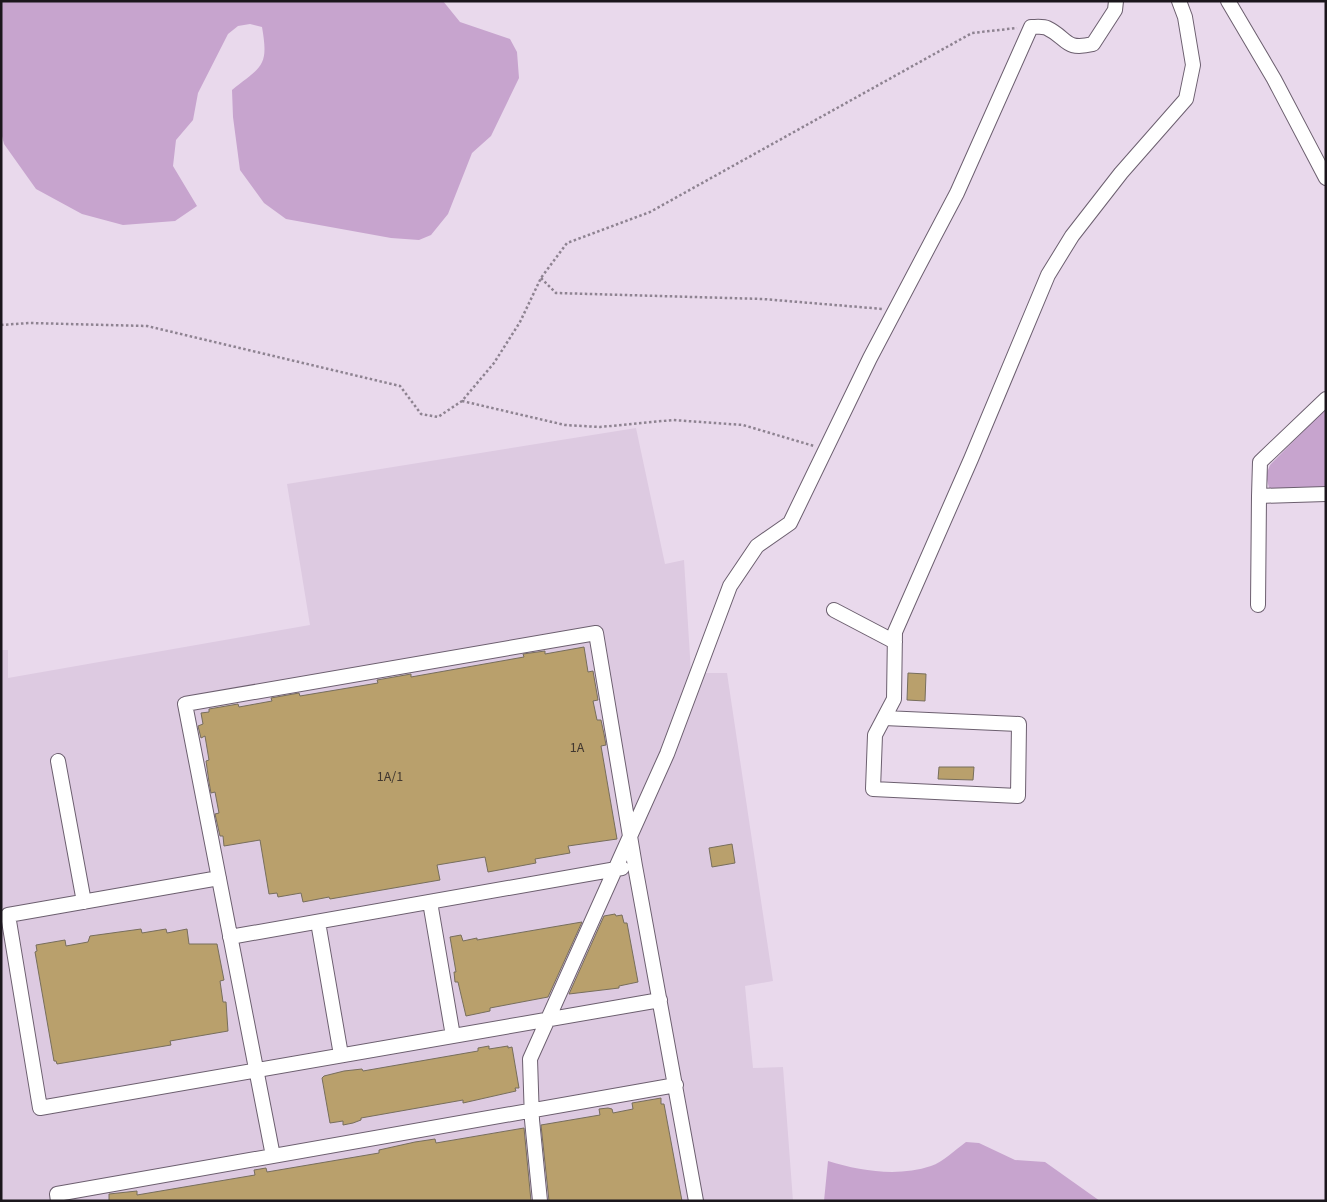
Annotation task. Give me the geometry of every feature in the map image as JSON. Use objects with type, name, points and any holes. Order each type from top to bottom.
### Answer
[{"type":"street","points":[[540,1201],[532,1120],[530,1059],[666,754],[730,586],[757,546],[790,523],[896,309],[957,193],[1031,27],[1046,28],[1063,41],[1080,47],[1093,44],[1114,10],[1116,1]]},
{"type":"street","points":[[884,718],[1019,724],[1018,796],[873,789],[875,736],[884,718],[894,699],[895,632],[971,460],[1048,275],[1072,236],[1110,187],[1186,99],[1193,65],[1185,17],[1180,1]]},
{"type":"street","points":[[1228,1],[1274,79],[1326,178]]},
{"type":"street","points":[[1258,605],[1260,462],[1326,399]]},
{"type":"street","points":[[1259,496],[1326,494]]},
{"type":"street","points":[[834,610],[895,642]]},
{"type":"street","points":[[273,1156],[184,704],[596,633],[635,866],[696,1201]]},
{"type":"street","points":[[58,761],[84,902]]},
{"type":"street","points":[[230,937],[635,866]]},
{"type":"street","points":[[219,878],[8,915],[40,1108],[660,1000]]},
{"type":"street","points":[[430,902],[453,1036]]},
{"type":"street","points":[[318,922],[340,1055]]},
{"type":"street","points":[[58,1201],[57,1194],[676,1085]]},
{"type":"path","points":[[1,325],[29,323],[147,326],[400,386],[421,414],[438,417],[462,401],[499,355],[520,322],[541,278],[567,243],[650,212],[972,33],[1031,27]]},
{"type":"path","points":[[541,278],[556,293],[763,299],[828,306],[896,309]]},
{"type":"path","points":[[462,401],[565,425],[600,426],[673,420],[743,425],[825,450]]},
{"type":"shaded area","points":[[1,1],[443,1],[460,22],[510,39],[517,52],[519,78],[491,136],[472,153],[448,214],[431,235],[419,240],[391,238],[286,219],[264,203],[240,170],[233,117],[232,90],[257,70],[261,64],[264,40],[262,27],[250,24],[238,26],[228,34],[198,93],[193,120],[176,140],[173,166],[197,206],[175,221],[123,225],[82,214],[36,189],[4,144],[1,132]]},
{"type":"shaded area","points":[[1326,408],[1326,490],[1275,491],[1269,488],[1266,475],[1270,465]]},
{"type":"shaded area","points":[[636,428],[665,564],[684,560],[691,673],[727,673],[773,981],[745,986],[753,1068],[783,1067],[793,1201],[1,1201],[1,650],[8,650],[8,678],[310,625],[287,484]]},
{"type":"shaded area","points":[[966,1142],[979,1143],[1015,1160],[1045,1162],[1100,1201],[824,1201],[828,1161],[866,1170],[905,1171],[931,1166],[944,1159]]},
{"type":"building","points":[[584,647],[588,672],[593,671],[598,700],[593,701],[597,720],[601,720],[606,745],[601,746],[617,839],[568,846],[570,853],[535,859],[536,863],[488,872],[485,857],[437,865],[440,880],[303,902],[301,893],[278,897],[277,893],[269,894],[260,840],[224,846],[223,836],[220,836],[215,814],[219,813],[215,792],[211,793],[209,782],[206,761],[209,760],[205,736],[201,738],[198,726],[203,724],[201,713],[209,712],[209,709],[238,704],[239,707],[272,701],[271,698],[299,693],[300,696],[378,683],[377,680],[411,674],[411,677],[524,657],[523,654],[545,651],[545,654]]},
{"type":"building","points":[[908,673],[926,674],[925,701],[907,700]]},
{"type":"building","points":[[939,767],[974,767],[973,780],[938,779]]},
{"type":"building","points":[[732,844],[735,863],[712,867],[709,848]]},
{"type":"building","points":[[615,914],[616,916],[622,915],[624,923],[627,923],[638,982],[619,986],[619,988],[569,994],[604,916]]},
{"type":"building","points":[[582,922],[548,997],[490,1008],[490,1011],[466,1016],[458,982],[455,982],[454,972],[456,972],[450,937],[461,935],[463,941],[477,938],[477,940]]},
{"type":"building","points":[[141,929],[142,933],[166,929],[167,933],[187,929],[189,944],[217,944],[224,980],[220,981],[223,1002],[226,1002],[228,1031],[170,1041],[171,1045],[57,1064],[54,1061],[35,952],[37,951],[36,945],[65,940],[66,946],[88,942],[90,936]]},
{"type":"building","points":[[489,1046],[489,1049],[512,1047],[519,1088],[515,1088],[516,1091],[463,1103],[463,1100],[361,1118],[361,1120],[343,1125],[343,1121],[330,1123],[322,1078],[324,1076],[344,1071],[362,1069],[363,1071],[478,1051],[478,1048]]},
{"type":"building","points":[[661,1098],[661,1104],[664,1104],[682,1201],[549,1201],[541,1125],[600,1115],[599,1109],[612,1109],[613,1113],[633,1109],[632,1103]]},
{"type":"building","points":[[524,1128],[531,1201],[109,1201],[109,1194],[137,1191],[137,1195],[255,1175],[254,1170],[266,1168],[267,1172],[379,1153],[379,1150],[415,1142],[435,1139],[436,1143]]}]
